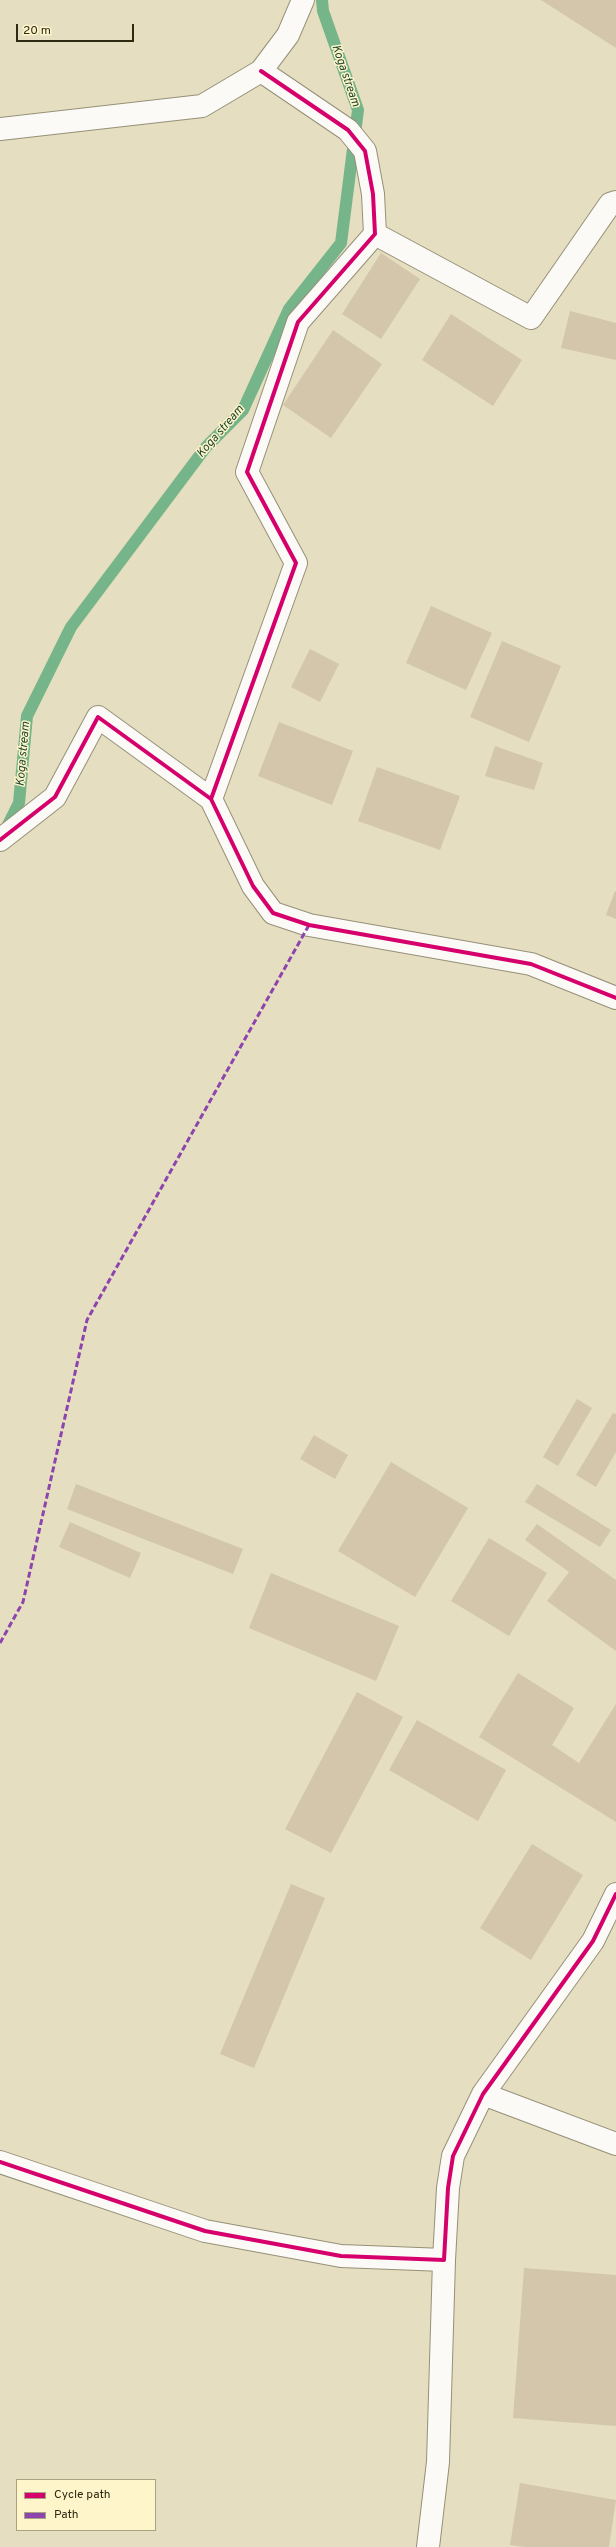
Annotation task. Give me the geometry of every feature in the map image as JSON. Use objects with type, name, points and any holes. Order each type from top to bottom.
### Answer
[{"type":"street","points":[[0,129],[202,106],[261,72],[288,35],[303,0]]},
{"type":"street","points":[[212,799],[296,563],[247,472],[298,322],[375,234],[373,194],[365,151],[348,130],[261,72]]},
{"type":"street","points":[[375,234],[531,318],[610,204],[616,202]]},
{"type":"street","points":[[0,840],[55,797],[98,717],[212,799],[253,886],[273,913],[309,925],[530,964],[616,998]]},
{"type":"street","points":[[428,2547],[438,2462],[444,2260],[448,2188],[453,2156],[483,2094],[593,1941],[616,1894]]},
{"type":"street","points":[[483,2094],[616,2144]]},
{"type":"street","points":[[0,2162],[205,2231],[340,2256],[444,2260]]},
{"type":"building","points":[[541,0],[616,0],[616,48]]},
{"type":"building","points":[[381,253],[420,279],[381,339],[342,314]]},
{"type":"building","points":[[570,311],[616,323],[616,360],[561,348]]},
{"type":"building","points":[[451,314],[522,360],[493,406],[422,360]]},
{"type":"building","points":[[333,330],[382,364],[331,438],[283,405]]},
{"type":"building","points":[[431,606],[492,633],[466,690],[406,663]]},
{"type":"building","points":[[502,641],[561,666],[529,742],[470,717]]},
{"type":"building","points":[[310,649],[339,664],[320,702],[291,687]]},
{"type":"building","points":[[279,722],[353,751],[332,805],[258,776]]},
{"type":"building","points":[[495,746],[543,763],[534,790],[485,776]]},
{"type":"building","points":[[377,767],[460,796],[440,850],[358,821]]},
{"type":"building","points":[[615,891],[616,892],[616,919],[606,915]]},
{"type":"building","points":[[577,1399],[592,1408],[558,1466],[543,1457]]},
{"type":"building","points":[[613,1413],[616,1414],[616,1452],[596,1487],[576,1475]]},
{"type":"building","points":[[314,1435],[348,1455],[335,1479],[300,1459]]},
{"type":"building","points":[[391,1462],[468,1508],[415,1597],[338,1551]]},
{"type":"building","points":[[76,1484],[243,1549],[233,1574],[67,1509]]},
{"type":"building","points":[[537,1484],[611,1530],[600,1547],[525,1502]]},
{"type":"building","points":[[70,1522],[141,1553],[130,1578],[59,1547]]},
{"type":"building","points":[[537,1524],[616,1580],[616,1651],[547,1601],[569,1572],[525,1540]]},
{"type":"building","points":[[489,1538],[547,1573],[509,1636],[451,1601]]},
{"type":"building","points":[[271,1573],[399,1626],[376,1681],[249,1628]]},
{"type":"building","points":[[518,1673],[574,1708],[552,1745],[579,1763],[616,1704],[616,1822],[479,1737]]},
{"type":"building","points":[[357,1692],[403,1717],[331,1853],[285,1829]]},
{"type":"building","points":[[417,1720],[506,1770],[478,1821],[389,1770]]},
{"type":"building","points":[[532,1844],[583,1875],[531,1960],[480,1928]]},
{"type":"building","points":[[291,1884],[325,1898],[254,2068],[220,2054]]},
{"type":"building","points":[[524,2268],[616,2275],[616,2426],[513,2418]]},
{"type":"building","points":[[520,2483],[616,2500],[609,2547],[524,2547],[510,2545]]},
{"type":"waterway","name":"Koga stream","points":[[5,831],[19,803],[27,716],[71,627],[206,447],[243,410],[289,309],[341,243],[358,110],[323,11],[322,0]]},
{"type":"marked path","points":[[0,1643],[23,1602],[87,1320],[309,925]]},
{"type":"cycle path","points":[[211,799],[296,563],[247,472],[298,322],[375,234],[373,194],[365,151],[348,130],[261,71]]},
{"type":"cycle path","points":[[0,840],[55,797],[98,717],[211,799],[253,886],[273,913],[309,925],[531,964],[616,998]]},
{"type":"cycle path","points":[[0,2162],[205,2231],[341,2256],[444,2260],[448,2188],[453,2156],[483,2094],[593,1941],[616,1894]]}]
